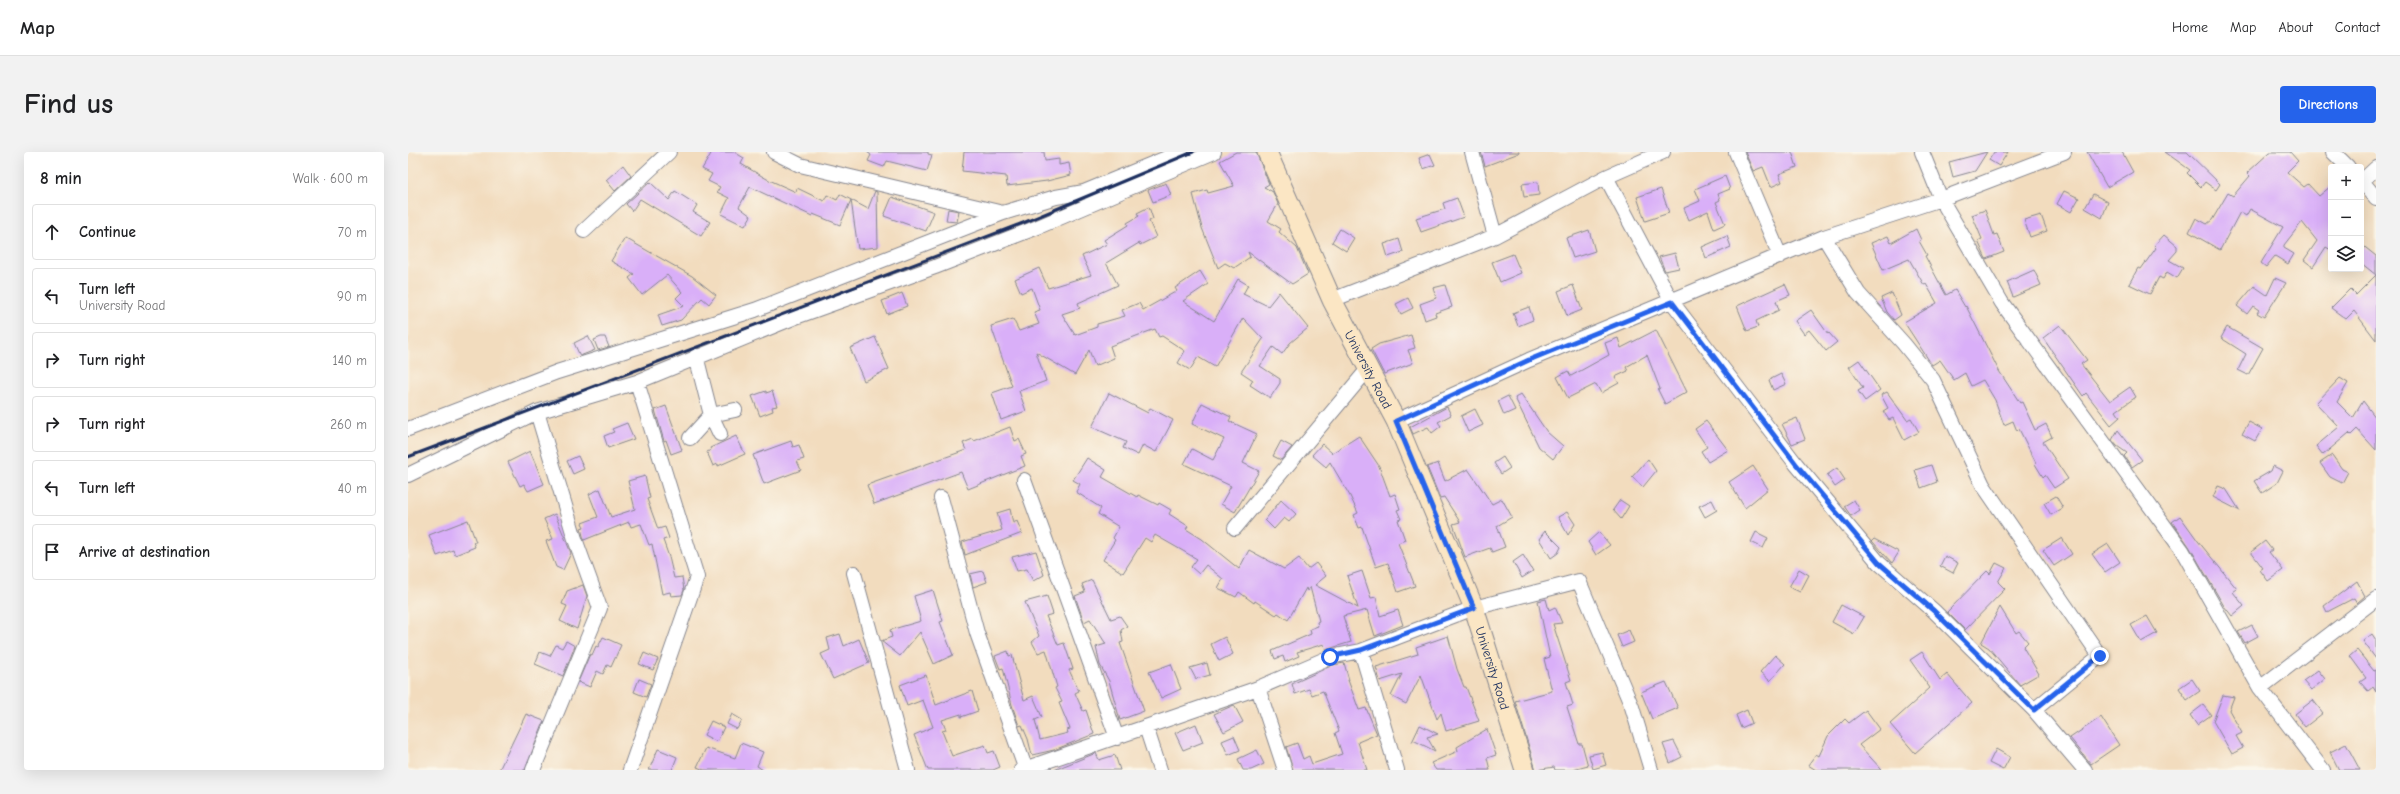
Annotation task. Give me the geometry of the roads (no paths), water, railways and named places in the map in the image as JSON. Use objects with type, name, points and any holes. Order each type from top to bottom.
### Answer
[{"type":"street","points":[[584,231],[669,152]]},
{"type":"street","points":[[774,152],[800,165],[1003,213]]},
{"type":"street","points":[[408,429],[557,372],[755,310],[1003,213],[1056,197],[1084,192],[1181,152]]},
{"type":"street","points":[[408,475],[536,412],[637,382],[696,356],[1001,241],[1214,152]]},
{"type":"street","name":"University Road","points":[[1267,152],[1332,300],[1396,421],[1474,608],[1525,770]]},
{"type":"street","points":[[1472,152],[1495,236]]},
{"type":"street","points":[[1332,300],[1495,236],[1606,177],[1663,152]]},
{"type":"street","points":[[1736,152],[1780,256]]},
{"type":"street","points":[[1922,152],[1941,199],[2002,303],[2182,550],[2260,688],[2323,770]]},
{"type":"street","points":[[1396,421],[1529,360],[1672,302],[1824,237],[1941,199],[2064,152]]},
{"type":"street","points":[[2333,152],[2345,164]]},
{"type":"street","points":[[2364,178],[2376,168]]},
{"type":"street","points":[[1606,177],[1672,302],[1796,464],[1879,563],[1934,611],[2034,710],[2085,770]]},
{"type":"street","points":[[2364,184],[2376,198]]},
{"type":"street","points":[[1824,237],[1858,293],[1904,344],[1933,380],[1983,485],[2100,656],[2034,710]]},
{"type":"street","points":[[696,356],[711,415],[720,434]]},
{"type":"street","points":[[1235,528],[1368,369]]},
{"type":"street","points":[[630,770],[697,577],[637,382]]},
{"type":"street","points":[[690,438],[711,415],[735,410]]},
{"type":"street","points":[[532,770],[600,608],[575,539],[536,412]]},
{"type":"street","points":[[1024,480],[1117,738]]},
{"type":"street","points":[[940,498],[977,633],[1024,769],[1258,688],[1330,657],[1361,650],[1474,608],[1579,580],[1632,707],[1652,770]]},
{"type":"street","points":[[854,573],[908,770]]},
{"type":"street","points":[[2260,688],[2376,599]]},
{"type":"street","points":[[1361,650],[1398,770]]},
{"type":"street","points":[[1258,688],[1285,770]]},
{"type":"street","points":[[1146,727],[1160,770]]},
{"type":"railway","points":[[408,457],[1023,223],[1193,152]]}]
